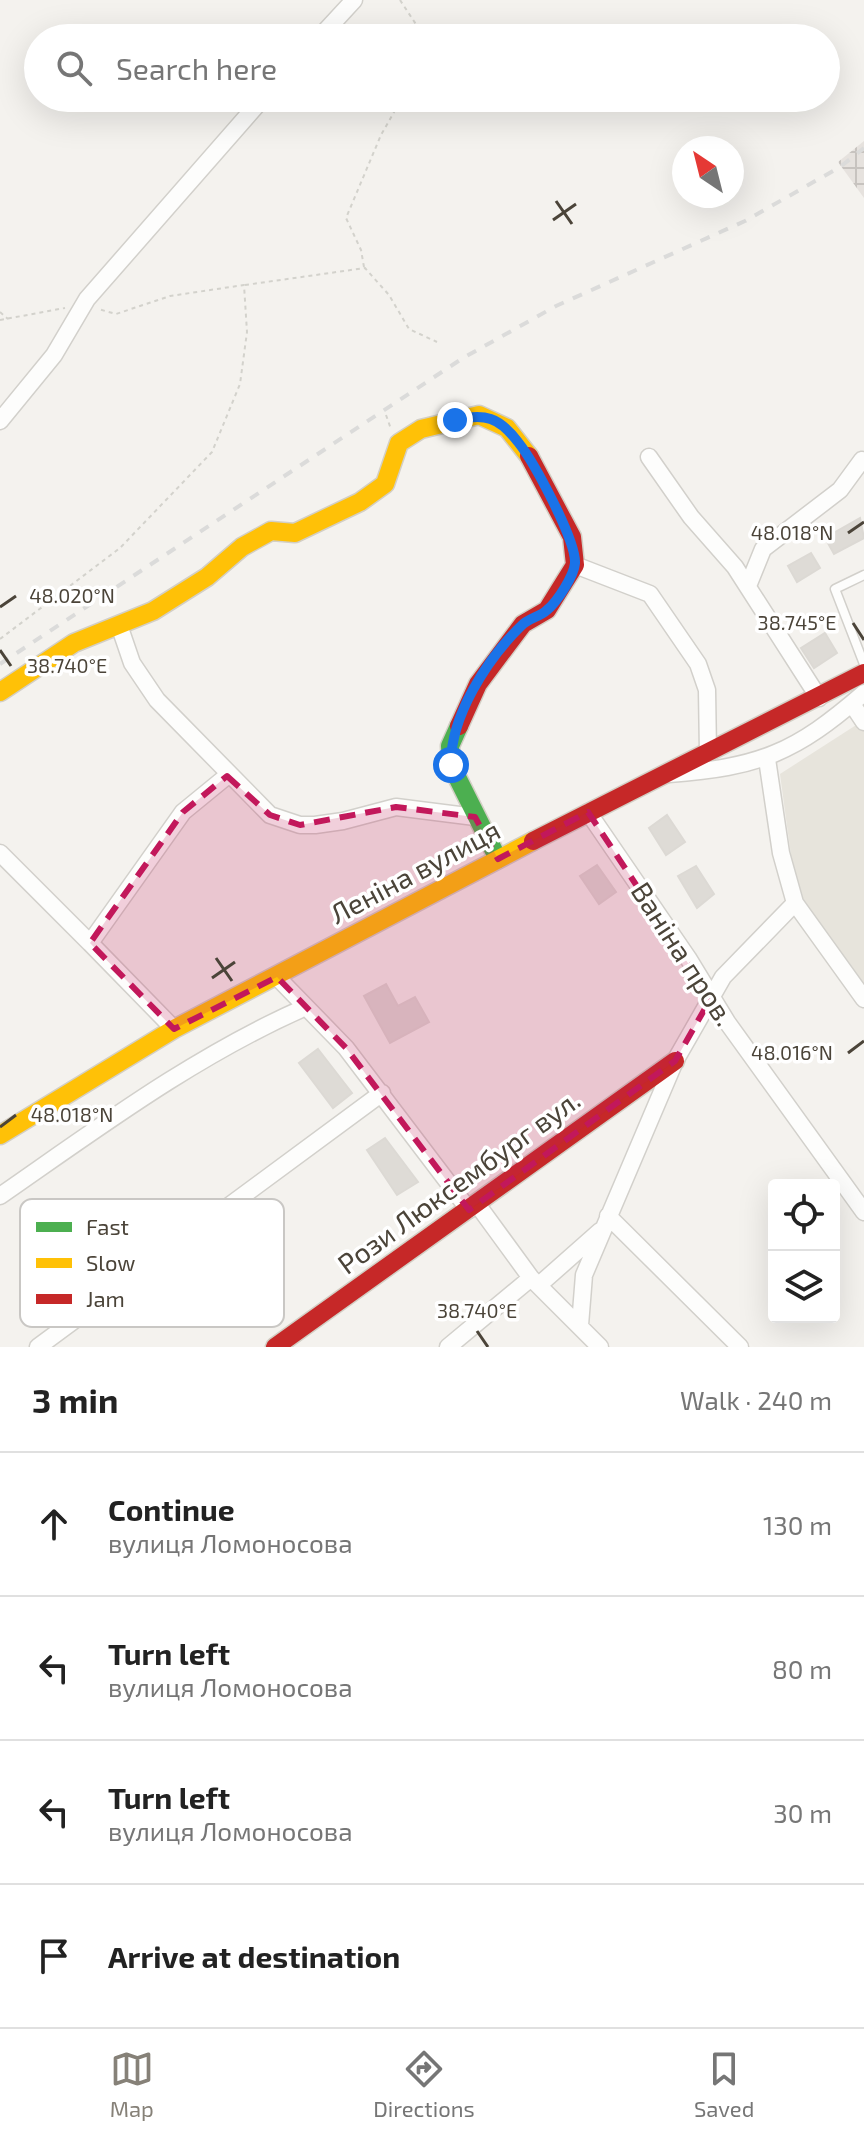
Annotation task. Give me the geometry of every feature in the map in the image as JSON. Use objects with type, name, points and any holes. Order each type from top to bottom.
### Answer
[{"type":"street","points":[[332,24],[354,0]]},
{"type":"street","points":[[0,421],[54,355],[87,299],[251,112]]},
{"type":"street","points":[[0,692],[74,643],[119,625],[188,590],[242,547],[271,531],[295,533],[360,502],[385,484],[399,443],[421,429],[479,415],[507,428],[528,454],[572,537],[575,565],[547,610],[523,624],[499,653],[478,684],[455,730],[451,765],[498,859]]},
{"type":"street","points":[[649,457],[691,517],[748,586],[819,698]]},
{"type":"street","points":[[748,586],[763,549],[840,490],[862,460]]},
{"type":"street","points":[[575,565],[650,594],[698,664],[707,690],[708,753]]},
{"type":"street","points":[[119,625],[132,663],[174,720],[227,776],[270,815],[300,825],[343,821],[396,807],[475,817]]},
{"type":"street","name":"Леніна вулиця","points":[[0,1135],[174,1029],[588,812],[864,673]]},
{"type":"street","points":[[663,775],[737,768],[767,759],[807,737],[858,698],[864,722]]},
{"type":"street","points":[[767,759],[781,853],[795,903],[864,999]]},
{"type":"street","points":[[90,943],[183,812],[227,776]]},
{"type":"street","name":"Ваніна пров.","points":[[588,812],[711,998],[864,1212]]},
{"type":"street","points":[[0,853],[174,1029]]},
{"type":"street","points":[[587,1339],[584,1275],[675,1061],[736,959],[795,903]]},
{"type":"street","points":[[277,977],[382,1093],[535,1282],[587,1339]]},
{"type":"street","points":[[0,1196],[156,1088],[262,1027],[306,1007]]},
{"type":"street","name":"Рози Люксембург вул.","points":[[275,1347],[675,1061]]},
{"type":"street","points":[[238,1199],[382,1093]]},
{"type":"street","points":[[448,1347],[535,1282],[606,1222]]},
{"type":"street","points":[[606,1222],[740,1347]]},
{"type":"street","points":[[38,1347],[65,1327]]},
{"type":"lane","points":[[864,575],[835,589],[864,664]]},
{"type":"path","points":[[400,0],[416,24]]},
{"type":"path","points":[[395,112],[346,218],[361,250],[365,268],[389,295],[409,329],[437,342]]},
{"type":"path","points":[[0,320],[37,316],[87,299],[98,309],[116,314],[170,296],[314,272],[365,268]]},
{"type":"path","points":[[0,639],[120,548],[212,452],[240,384],[247,332],[244,285]]},
{"type":"path","points":[[0,312],[8,319]]},
{"type":"highlighted area","points":[[227,776],[270,815],[300,825],[396,807],[475,817],[498,859],[588,812],[711,998],[675,1061],[469,1210],[346,1048],[277,977],[174,1029],[90,943],[183,812]]},
{"type":"shaded area","points":[[864,141],[864,198],[838,162]]},
{"type":"shaded area","points":[[864,720],[864,990],[797,900],[780,774]]},
{"type":"building","points":[[860,518],[864,538],[834,554],[825,538]]},
{"type":"building","points":[[811,553],[820,568],[797,582],[788,566]]},
{"type":"building","points":[[825,633],[837,653],[814,668],[801,648]]},
{"type":"building","points":[[667,815],[685,842],[666,855],[649,828]]},
{"type":"building","points":[[597,865],[616,892],[599,904],[580,876]]},
{"type":"building","points":[[696,866],[714,894],[697,908],[678,876]]},
{"type":"building","points":[[386,984],[398,1006],[415,997],[429,1022],[390,1043],[364,996]]},
{"type":"building","points":[[318,1049],[352,1093],[333,1108],[299,1063]]},
{"type":"building","points":[[385,1138],[418,1182],[397,1195],[367,1150]]},
{"type":"railway","points":[[0,664],[463,358],[556,306],[745,221],[840,167],[864,148]]},
{"type":"traffic: fast","points":[[459,726],[450,746],[451,765],[498,859]]},
{"type":"traffic: slow","points":[[0,692],[74,643],[153,611],[207,577],[242,547],[271,531],[295,533],[360,502],[385,484],[399,443],[421,429],[479,415],[507,428],[529,456]]},
{"type":"traffic: slow","points":[[0,1135],[174,1029],[533,841]]},
{"type":"traffic: jam","points":[[459,726],[478,684],[523,624],[547,610],[575,565],[572,537],[529,456]]},
{"type":"traffic: jam","points":[[533,841],[864,673]]},
{"type":"traffic: jam","points":[[275,1347],[675,1061]]},
{"type":"route","points":[[451,765],[450,746],[455,730],[478,684],[523,624],[547,610],[575,565],[572,537],[553,507],[528,454],[507,428],[479,415],[455,420]]}]
